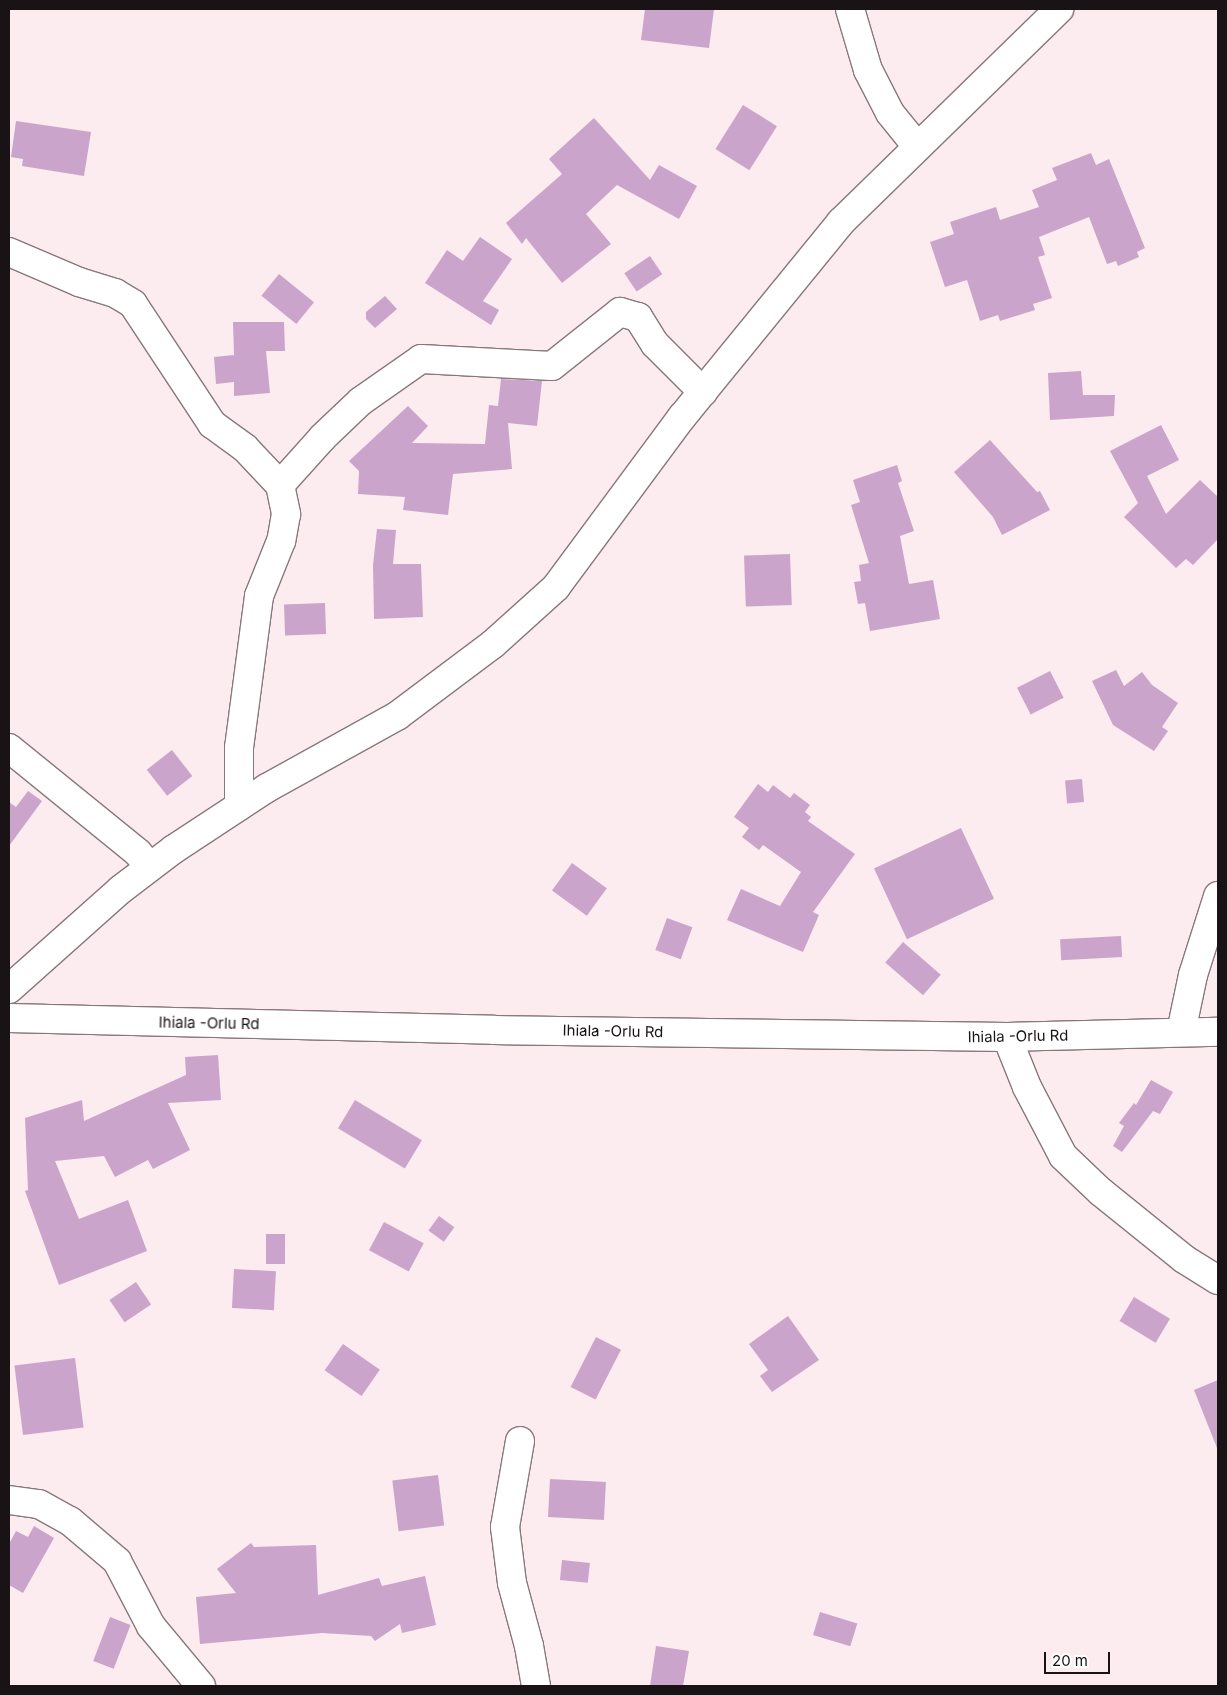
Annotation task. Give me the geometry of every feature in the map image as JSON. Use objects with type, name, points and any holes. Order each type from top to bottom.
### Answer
[{"type":"street","points":[[850,9],[877,87],[890,113],[916,145]]},
{"type":"street","points":[[9,989],[150,867],[239,806],[397,716],[493,644],[556,587],[703,392],[841,222],[916,145],[1059,9]]},
{"type":"street","points":[[9,252],[79,282],[115,293],[133,304],[212,424],[245,448],[280,485],[286,514],[281,541],[259,596],[238,748],[239,806]]},
{"type":"street","points":[[280,485],[323,437],[361,401],[421,359],[552,366],[620,312],[638,318],[655,344],[703,392]]},
{"type":"street","points":[[9,748],[138,853],[150,867]]},
{"type":"street","points":[[1180,1032],[1193,975],[1218,896]]},
{"type":"street","name":"Ihiala -Orlu Rd","points":[[9,1018],[494,1030],[1007,1037],[1218,1032]]},
{"type":"street","points":[[1007,1037],[1027,1088],[1063,1156],[1101,1192],[1184,1259],[1218,1280]]},
{"type":"street","points":[[520,1441],[505,1527],[512,1583],[529,1646],[536,1686]]},
{"type":"street","points":[[9,1500],[39,1504],[70,1521],[117,1561],[151,1626],[201,1686]]},
{"type":"building","points":[[645,9],[714,9],[709,48],[641,40]]},
{"type":"building","points":[[743,105],[777,126],[749,170],[715,149]]},
{"type":"building","points":[[594,118],[650,180],[659,165],[697,186],[679,219],[617,185],[586,214],[611,244],[562,283],[526,238],[522,244],[506,223],[562,174],[549,159]]},
{"type":"building","points":[[16,121],[91,132],[84,176],[22,166],[23,159],[11,157]]},
{"type":"building","points":[[1091,153],[1096,165],[1109,159],[1145,248],[1137,252],[1139,257],[1118,266],[1116,261],[1107,264],[1089,217],[1039,237],[1045,255],[1038,257],[1052,298],[1033,304],[1035,310],[1000,321],[998,315],[980,321],[967,280],[945,287],[930,242],[954,234],[950,222],[996,207],[1000,220],[1039,207],[1032,190],[1057,180],[1052,168]]},
{"type":"building","points":[[480,237],[512,259],[483,301],[499,310],[491,325],[425,283],[447,250],[463,261]]},
{"type":"building","points":[[650,256],[662,274],[637,292],[624,273]]},
{"type":"building","points":[[279,274],[314,302],[296,324],[261,296]]},
{"type":"building","points":[[385,296],[397,309],[375,328],[366,319],[366,312]]},
{"type":"building","points":[[233,322],[284,322],[285,351],[266,351],[270,393],[234,396],[234,382],[216,384],[214,357],[234,355]]},
{"type":"building","points":[[1081,371],[1083,395],[1115,395],[1114,416],[1050,420],[1048,373]]},
{"type":"building","points":[[501,379],[542,381],[537,426],[508,423],[512,469],[453,474],[448,515],[403,510],[405,497],[358,494],[359,471],[349,461],[408,406],[428,426],[412,443],[485,444],[489,405],[498,406]]},
{"type":"building","points":[[1161,425],[1179,460],[1147,476],[1166,514],[1200,480],[1218,497],[1218,539],[1193,565],[1186,559],[1176,568],[1124,517],[1138,503],[1110,451]]},
{"type":"building","points":[[990,440],[1037,492],[1040,491],[1050,510],[1002,535],[993,517],[954,472]]},
{"type":"building","points":[[897,465],[902,481],[898,483],[914,531],[900,536],[909,584],[933,580],[940,619],[870,631],[865,603],[858,604],[854,582],[861,581],[859,565],[869,563],[851,505],[860,502],[853,480]]},
{"type":"building","points":[[377,529],[396,530],[393,564],[421,564],[423,617],[374,619],[373,565]]},
{"type":"building","points":[[790,554],[792,605],[746,607],[744,556]]},
{"type":"building","points":[[325,603],[326,634],[285,635],[284,604]]},
{"type":"building","points":[[1116,670],[1124,686],[1142,672],[1152,685],[1178,703],[1162,727],[1168,731],[1154,751],[1113,725],[1092,681]]},
{"type":"building","points":[[1050,671],[1064,698],[1031,715],[1017,688]]},
{"type":"building","points":[[172,750],[192,776],[167,796],[147,770]]},
{"type":"building","points":[[1082,779],[1084,802],[1067,803],[1065,780]]},
{"type":"building","points":[[758,784],[768,792],[773,785],[790,798],[794,793],[810,805],[805,812],[811,817],[808,821],[855,854],[813,912],[819,915],[803,952],[727,920],[741,889],[780,906],[801,872],[763,845],[759,850],[742,837],[749,828],[734,817]]},
{"type":"building","points":[[28,791],[42,801],[9,846],[9,802],[16,807]]},
{"type":"building","points":[[961,828],[994,899],[907,939],[874,869]]},
{"type":"building","points":[[572,863],[607,888],[587,916],[552,891]]},
{"type":"building","points":[[667,918],[692,927],[681,959],[655,950]]},
{"type":"building","points":[[1121,936],[1122,957],[1061,960],[1060,939]]},
{"type":"building","points":[[903,942],[941,975],[923,995],[885,962]]},
{"type":"building","points":[[218,1055],[221,1100],[168,1103],[190,1150],[153,1169],[148,1160],[115,1177],[104,1156],[55,1161],[79,1219],[128,1200],[147,1251],[59,1285],[25,1191],[28,1190],[25,1118],[82,1100],[84,1121],[186,1075],[185,1057]]},
{"type":"building","points":[[1151,1080],[1173,1092],[1160,1114],[1153,1111],[1122,1152],[1113,1146],[1124,1126],[1119,1123],[1134,1103],[1136,1105]]},
{"type":"building","points":[[355,1100],[422,1140],[405,1168],[338,1128]]},
{"type":"building","points":[[439,1216],[454,1227],[444,1242],[428,1231]]},
{"type":"building","points":[[384,1222],[424,1243],[409,1271],[369,1250]]},
{"type":"building","points":[[266,1234],[285,1234],[285,1264],[266,1264]]},
{"type":"building","points":[[234,1269],[276,1271],[274,1310],[232,1308]]},
{"type":"building","points":[[136,1282],[151,1304],[125,1322],[109,1300]]},
{"type":"building","points":[[1134,1297],[1170,1319],[1156,1343],[1120,1321]]},
{"type":"building","points":[[788,1316],[819,1360],[772,1392],[760,1376],[768,1370],[749,1344]]},
{"type":"building","points":[[596,1337],[621,1350],[596,1400],[571,1387]]},
{"type":"building","points":[[343,1344],[380,1370],[362,1396],[325,1370]]},
{"type":"building","points":[[75,1358],[84,1427],[23,1435],[14,1365]]},
{"type":"building","points":[[1218,1380],[1218,1448],[1217,1448],[1194,1390]]},
{"type":"building","points":[[438,1475],[444,1526],[399,1531],[392,1481]]},
{"type":"building","points":[[550,1479],[606,1482],[604,1520],[548,1517]]},
{"type":"building","points":[[34,1526],[54,1538],[23,1593],[9,1585],[9,1544],[16,1531],[28,1537]]},
{"type":"building","points":[[251,1543],[254,1547],[316,1545],[318,1595],[379,1578],[382,1586],[425,1576],[436,1625],[402,1633],[400,1624],[375,1641],[371,1636],[322,1633],[200,1644],[196,1597],[236,1593],[217,1569]]},
{"type":"building","points":[[562,1560],[590,1563],[588,1583],[560,1580]]},
{"type":"building","points":[[820,1612],[857,1623],[850,1646],[813,1635]]},
{"type":"building","points":[[110,1617],[131,1625],[114,1669],[93,1661]]},
{"type":"building","points":[[656,1646],[689,1651],[683,1686],[650,1686]]}]
